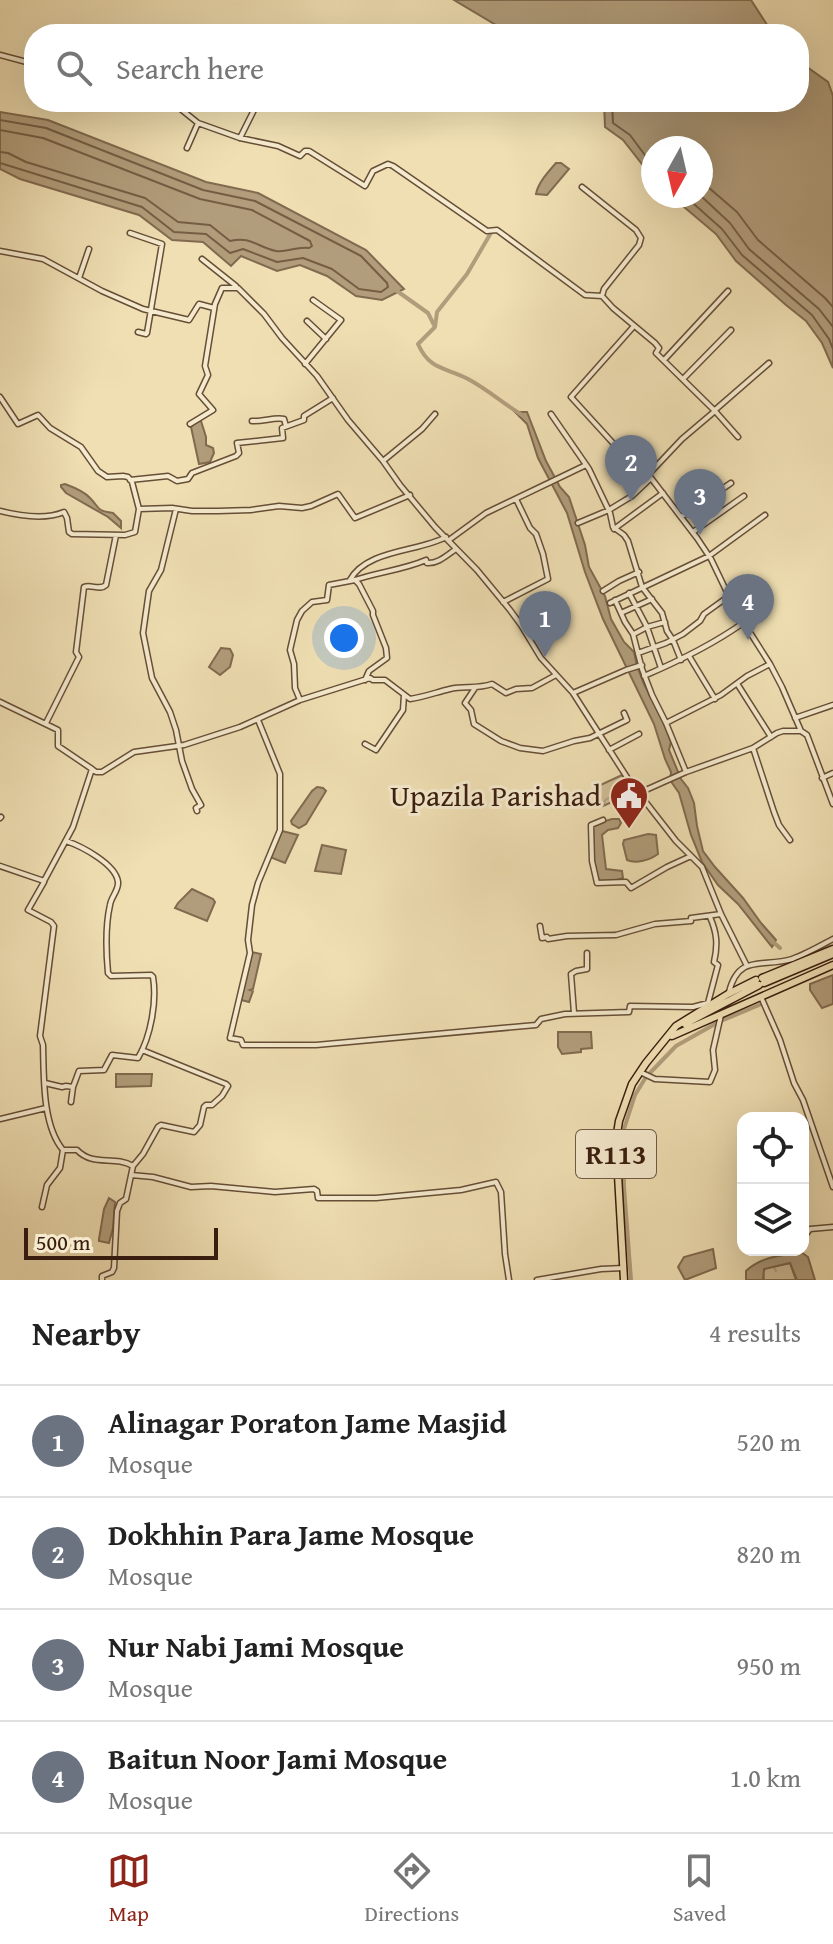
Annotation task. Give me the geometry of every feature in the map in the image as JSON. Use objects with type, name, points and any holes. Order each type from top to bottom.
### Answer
[{"type":"main road","name":"R113","points":[[624,1280],[616,1140],[626,1097],[640,1072],[683,1021],[728,994],[833,951]]},
{"type":"main road","points":[[672,1036],[833,965]]},
{"type":"main road","name":"R113","points":[[665,1042],[686,1024],[760,981]]},
{"type":"street","points":[[0,55],[24,61]]},
{"type":"street","points":[[184,112],[198,123],[240,138],[278,146],[300,156],[309,151],[365,186],[373,171],[388,164],[393,166],[487,231],[497,230],[585,295],[602,296],[659,347],[656,353],[684,378],[738,437]]},
{"type":"street","points":[[240,138],[253,112]]},
{"type":"street","points":[[187,148],[198,123]]},
{"type":"street","points":[[582,187],[636,230],[641,238],[602,296]]},
{"type":"street","points":[[130,233],[162,242],[147,333],[138,332]]},
{"type":"street","points":[[79,278],[89,249]]},
{"type":"street","points":[[0,251],[43,259],[151,312],[187,320],[199,304],[214,308]]},
{"type":"street","points":[[202,259],[264,314],[317,376],[400,485],[477,570],[521,625],[541,658],[573,693],[639,793],[676,841],[702,867],[747,966]]},
{"type":"street","points":[[190,424],[213,410],[199,394],[208,375],[205,366],[214,308],[222,288],[238,288]]},
{"type":"street","points":[[664,360],[728,291]]},
{"type":"street","points":[[305,364],[341,320],[313,300]]},
{"type":"street","points":[[307,321],[326,339]]},
{"type":"street","points":[[635,325],[571,397],[663,493],[709,556],[743,623],[770,664],[801,731],[807,735],[833,804]]},
{"type":"street","points":[[684,378],[731,330]]},
{"type":"street","points":[[578,523],[632,496],[686,436],[769,363]]},
{"type":"street","points":[[0,397],[18,424],[38,415],[50,428],[81,447],[93,467],[107,477],[123,476],[130,480],[168,476],[177,481],[188,479],[192,473],[236,456],[239,453],[237,443],[283,438],[282,428],[304,420],[304,416],[333,398]]},
{"type":"street","points":[[383,461],[422,429],[435,414]]},
{"type":"street","points":[[551,414],[586,465],[609,510],[614,529],[628,541],[642,587],[665,622],[681,660]]},
{"type":"street","points":[[252,421],[280,418],[284,419],[286,426]]},
{"type":"street","points":[[352,580],[352,575],[359,569],[379,558],[447,538],[515,498],[586,465]]},
{"type":"street","points":[[0,511],[54,517],[64,512],[72,534],[125,535],[135,532],[139,509],[130,480]]},
{"type":"street","points":[[681,517],[731,483]]},
{"type":"street","points":[[614,529],[663,493]]},
{"type":"street","points":[[139,509],[218,511],[279,506],[302,508],[338,494],[355,518],[410,495]]},
{"type":"street","points":[[693,532],[744,496]]},
{"type":"street","points":[[503,602],[548,579],[536,534],[515,498]]},
{"type":"street","points":[[176,509],[161,570],[149,591],[143,633],[152,678],[170,712],[182,761],[201,805],[196,808],[197,811]]},
{"type":"street","points":[[686,772],[644,676],[633,634],[613,601],[709,556],[765,515]]},
{"type":"street","points":[[46,723],[79,657],[76,652],[83,591],[87,586],[101,588],[106,585],[116,535]]},
{"type":"street","points":[[300,700],[295,688],[290,650],[302,611],[312,602],[327,600],[329,585],[426,560],[430,564],[456,549]]},
{"type":"street","points":[[603,591],[639,572]]},
{"type":"street","points":[[352,580],[359,584],[373,611],[386,648],[387,658],[369,671],[365,680]]},
{"type":"street","points":[[629,593],[647,627],[661,669]]},
{"type":"street","points":[[638,653],[673,640],[729,596]]},
{"type":"street","points":[[621,613],[652,599]]},
{"type":"street","points":[[633,634],[665,622]]},
{"type":"street","points":[[644,676],[689,656],[743,623]]},
{"type":"street","points":[[689,656],[715,699]]},
{"type":"street","points":[[666,723],[715,699],[770,664]]},
{"type":"street","points":[[573,693],[641,666]]},
{"type":"street","points":[[0,702],[58,730],[58,746],[96,772],[102,772],[134,752],[178,746],[258,720],[300,700],[370,678],[385,680],[413,699],[453,688],[493,684],[506,693],[532,688],[556,675]]},
{"type":"street","points":[[738,684],[771,737]]},
{"type":"street","points":[[472,687],[465,703],[471,710],[474,724],[501,741],[520,748],[543,751],[599,735],[627,720],[624,713]]},
{"type":"street","points":[[365,744],[376,750],[403,710],[404,695]]},
{"type":"street","points":[[795,718],[833,705]]},
{"type":"street","points":[[258,720],[280,774],[280,830],[258,883],[248,940],[250,953],[230,1038],[242,1040],[243,1045],[316,1045],[536,1025],[541,1019],[574,1013],[629,1012],[630,1006],[634,1005],[693,1007],[708,1003],[718,967],[714,961],[716,932],[710,917]]},
{"type":"street","points":[[639,793],[753,748],[783,731],[801,731]]},
{"type":"street","points":[[609,750],[639,734]]},
{"type":"street","points":[[753,748],[779,825],[790,840]]},
{"type":"street","points":[[42,1207],[47,1185],[60,1168],[63,1150],[46,1108],[40,1036],[54,926],[28,910],[73,827],[92,769]]},
{"type":"street","points":[[822,778],[833,773]]},
{"type":"street","points":[[603,820],[591,825],[592,861],[597,883],[628,882],[630,888],[691,856]]},
{"type":"street","points":[[66,841],[94,854],[110,867],[118,881],[110,903],[107,931],[109,975],[153,977],[152,1021],[138,1058],[112,1055],[104,1070],[79,1071],[71,1102]]},
{"type":"street","points":[[0,866],[44,881]]},
{"type":"street","points":[[540,926],[542,938],[548,939],[616,935],[655,924],[691,921],[691,918],[721,914]]},
{"type":"street","points":[[728,994],[735,976],[747,966],[795,958],[833,939]]},
{"type":"street","points":[[574,1013],[571,974],[587,969],[587,953]]},
{"type":"street","points":[[761,997],[803,1100],[833,1187]]},
{"type":"street","points":[[640,1072],[655,1079],[710,1082],[715,1070],[713,1050],[721,1015]]},
{"type":"street","points":[[102,1280],[102,1276],[114,1268],[117,1211],[126,1199],[133,1166],[158,1127],[194,1132],[200,1125],[204,1107],[212,1105],[228,1086],[142,1050]]},
{"type":"street","points":[[45,1083],[73,1087]]},
{"type":"street","points":[[0,1119],[46,1108]]},
{"type":"street","points":[[63,1150],[74,1149],[100,1162],[117,1160],[133,1166]]},
{"type":"street","points":[[131,1175],[191,1187],[275,1192],[314,1189],[320,1198],[376,1198],[461,1190],[496,1182],[501,1192],[509,1280]]},
{"type":"street","points":[[809,1230],[833,1227]]},
{"type":"street","points":[[537,1280],[624,1268]]},
{"type":"green space","points":[[622,775],[635,792],[603,806],[594,788]]},
{"type":"green space","points":[[790,1263],[796,1280],[764,1280],[763,1271],[766,1268]]},
{"type":"water","points":[[454,0],[751,0],[767,24],[494,24]]},
{"type":"water","points":[[809,68],[828,82],[833,96],[833,368],[822,343],[806,321],[736,261],[716,234],[685,208],[713,208],[713,136],[641,136],[641,163],[623,140],[605,127],[604,112],[809,112]]},
{"type":"water","points":[[0,112],[48,120],[206,182],[258,193],[366,250],[404,289],[382,300],[356,296],[327,276],[300,265],[277,271],[241,256],[231,266],[203,242],[172,240],[139,215],[20,179],[0,169]]},
{"type":"water","points":[[556,163],[569,169],[547,195],[536,194],[541,182]]},
{"type":"water","points":[[515,412],[527,412],[546,461],[569,497],[589,567],[605,596],[611,619],[624,642],[634,652],[644,684],[671,742],[669,750],[694,803],[703,851],[776,940],[772,947],[702,862],[679,793],[670,780],[671,772],[654,724],[603,619],[567,513],[538,458],[527,424]]},
{"type":"water","points":[[197,420],[201,421],[206,445],[213,448],[214,453],[210,462],[199,464],[191,427]]},
{"type":"water","points":[[65,484],[85,494],[101,510],[113,513],[121,521],[121,528],[66,493],[61,487]]},
{"type":"water","points":[[221,648],[230,649],[233,655],[230,667],[220,675],[209,667]]},
{"type":"water","points":[[317,787],[326,791],[306,824],[299,828],[291,821]]},
{"type":"water","points":[[619,819],[621,823],[618,828],[602,835],[606,869],[622,871],[623,878],[599,881],[593,861],[592,825]]},
{"type":"water","points":[[282,831],[298,835],[285,863],[270,857]]},
{"type":"water","points":[[656,835],[658,854],[643,861],[627,860],[624,840]]},
{"type":"water","points":[[322,845],[346,850],[341,874],[315,871]]},
{"type":"water","points":[[192,889],[215,902],[207,921],[175,908]]},
{"type":"water","points":[[251,952],[261,954],[249,1002],[241,1000],[241,997]]},
{"type":"water","points":[[833,975],[833,1004],[822,1008],[810,990],[810,984]]},
{"type":"water","points":[[558,1032],[591,1032],[592,1048],[562,1054],[558,1047]]},
{"type":"water","points":[[116,1074],[152,1074],[151,1086],[116,1087]]},
{"type":"water","points":[[109,1198],[115,1202],[109,1243],[99,1239]]},
{"type":"water","points":[[713,1249],[716,1268],[685,1280],[678,1267],[684,1257]]},
{"type":"water","points":[[807,1256],[815,1280],[797,1280],[790,1263],[764,1269],[763,1280],[746,1280],[746,1271],[772,1257]]},
{"type":"waterway","points":[[492,231],[467,274],[437,312],[435,327],[418,344],[433,364],[475,383],[522,415]]},
{"type":"waterway","points":[[397,291],[428,313],[434,325]]},
{"type":"waterway","points":[[772,941],[780,948]]},
{"type":"waterway","points":[[721,1021],[759,1005]]},
{"type":"waterway","points":[[648,1075],[676,1046],[715,1024]]},
{"type":"waterway","points":[[631,1280],[623,1132],[635,1095],[646,1077]]},
{"type":"place","name":"Dokhhin Para Jame Mosque","points":[[631,501]]},
{"type":"place","name":"Nur Nabi Jami Mosque","points":[[700,535]]},
{"type":"place","name":"Baitun Noor Jami Mosque","points":[[748,640]]},
{"type":"place","name":"Alinagar Poraton Jame Masjid","points":[[545,657]]},
{"type":"place","name":"Upazila Parishad","points":[[629,830]]}]
